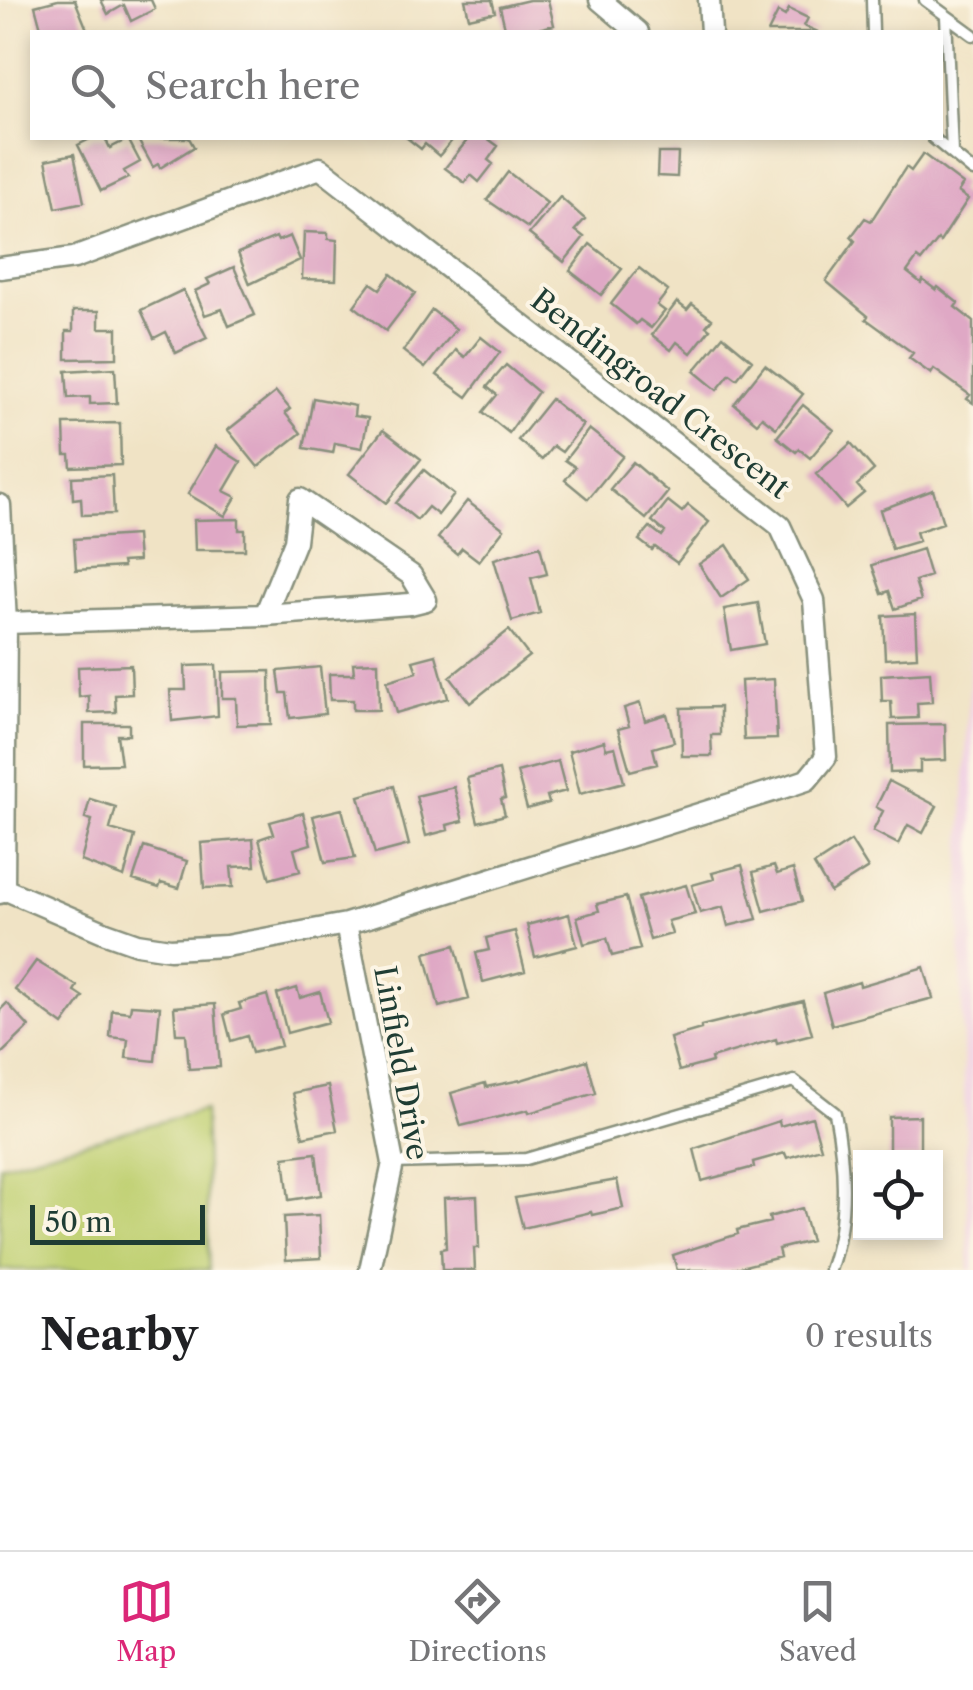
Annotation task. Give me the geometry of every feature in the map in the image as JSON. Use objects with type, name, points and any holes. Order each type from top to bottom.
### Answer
[{"type":"street","points":[[600,0],[636,30]]},
{"type":"street","points":[[709,0],[711,30]]},
{"type":"street","name":"Bendingroad Crescent","points":[[0,268],[74,258],[320,168],[753,503],[787,537],[814,600],[826,757],[807,780],[346,924],[226,946],[170,948],[138,944],[2,891]]},
{"type":"street","points":[[6,624],[265,615],[426,600],[411,575],[300,499],[295,541],[265,615]]},
{"type":"street","points":[[0,504],[6,624],[2,891]]},
{"type":"street","name":"Linfield Drive","points":[[346,924],[393,1163],[370,1270]]},
{"type":"lane","points":[[872,0],[873,30]]},
{"type":"lane","points":[[925,0],[973,36]]},
{"type":"lane","points":[[946,16],[952,154]]},
{"type":"lane","points":[[936,140],[973,172]]},
{"type":"lane","points":[[393,1163],[526,1159],[794,1081],[835,1113],[844,1158],[839,1246],[830,1270]]},
{"type":"shaded area","points":[[973,605],[973,1270],[969,1270],[959,904]]},
{"type":"green space","points":[[204,1110],[209,1270],[0,1270],[0,1165]]},
{"type":"building","points":[[75,0],[87,30],[41,30],[35,6]]},
{"type":"building","points":[[101,0],[151,0],[155,9],[131,21],[124,5],[108,14]]},
{"type":"building","points":[[465,0],[492,0],[495,12],[469,18]]},
{"type":"building","points":[[548,0],[554,25],[506,30],[500,7]]},
{"type":"building","points":[[789,9],[808,18],[804,26],[813,30],[769,30],[778,12],[785,16]]},
{"type":"building","points":[[88,140],[106,140],[110,148],[129,140],[140,162],[124,171],[128,178],[101,191],[78,145]]},
{"type":"building","points":[[138,140],[190,140],[194,147],[160,168],[158,164],[153,167]]},
{"type":"building","points":[[410,140],[452,140],[439,156],[425,144],[421,149]]},
{"type":"building","points":[[467,140],[490,140],[498,146],[488,160],[493,164],[479,182],[471,175],[465,183],[445,168]]},
{"type":"building","points":[[658,153],[678,153],[677,177],[657,176]]},
{"type":"building","points":[[74,154],[84,202],[56,208],[46,160]]},
{"type":"building","points":[[923,154],[963,184],[958,192],[968,199],[940,242],[921,261],[917,258],[907,272],[921,283],[923,280],[936,290],[938,287],[973,321],[973,403],[967,399],[970,395],[934,369],[931,374],[909,358],[913,353],[866,319],[868,316],[826,281],[855,241],[851,237],[865,218],[871,221],[906,167],[911,171]]},
{"type":"building","points":[[508,172],[547,203],[528,228],[487,200]]},
{"type":"building","points":[[560,197],[585,219],[575,230],[584,237],[564,262],[529,234]]},
{"type":"building","points":[[304,232],[328,233],[328,239],[337,240],[336,280],[302,279]]},
{"type":"building","points":[[290,236],[300,260],[250,284],[238,253],[276,237],[278,241]]},
{"type":"building","points":[[590,244],[622,269],[601,295],[570,271]]},
{"type":"building","points":[[234,267],[255,315],[229,326],[222,309],[205,315],[195,291],[210,284],[207,279]]},
{"type":"building","points":[[639,268],[668,291],[657,305],[665,311],[651,328],[640,320],[636,324],[611,304]]},
{"type":"building","points":[[391,274],[415,293],[386,331],[354,306],[371,283],[380,289]]},
{"type":"building","points":[[183,290],[207,338],[176,353],[166,332],[154,338],[141,310]]},
{"type":"building","points":[[677,302],[687,310],[692,304],[712,319],[706,326],[710,329],[691,353],[677,342],[671,350],[652,335]]},
{"type":"building","points":[[432,310],[456,329],[425,368],[403,351]]},
{"type":"building","points":[[73,311],[99,311],[99,328],[117,328],[117,358],[66,359],[66,331],[73,331]]},
{"type":"building","points":[[723,336],[752,360],[737,379],[730,374],[717,390],[694,371]]},
{"type":"building","points":[[481,337],[500,352],[467,397],[437,375],[456,350],[465,357]]},
{"type":"building","points":[[506,365],[538,392],[509,433],[483,412],[497,395],[487,387]]},
{"type":"building","points":[[765,365],[803,394],[776,428],[762,417],[757,423],[734,404]]},
{"type":"building","points":[[115,368],[117,403],[90,404],[90,397],[68,398],[66,371]]},
{"type":"building","points":[[276,392],[290,409],[285,413],[301,433],[258,467],[228,430]]},
{"type":"building","points":[[313,398],[355,406],[354,416],[368,418],[362,448],[335,443],[333,453],[304,448]]},
{"type":"building","points":[[551,399],[583,425],[562,452],[553,446],[542,460],[518,440]]},
{"type":"building","points":[[803,405],[834,430],[810,458],[777,437]]},
{"type":"building","points":[[120,423],[121,465],[71,467],[70,455],[65,455],[64,424]]},
{"type":"building","points":[[589,429],[623,456],[588,499],[565,480],[575,467],[565,460]]},
{"type":"building","points":[[383,430],[421,459],[386,503],[349,474]]},
{"type":"building","points":[[851,443],[874,470],[857,485],[864,493],[846,508],[816,474]]},
{"type":"building","points":[[216,446],[241,462],[224,491],[236,497],[225,516],[188,494]]},
{"type":"building","points":[[633,462],[668,492],[646,519],[610,489]]},
{"type":"building","points":[[424,470],[454,495],[438,515],[428,507],[417,520],[396,503]]},
{"type":"building","points":[[112,475],[114,514],[82,515],[81,498],[73,499],[72,477]]},
{"type":"building","points":[[933,490],[943,523],[916,532],[919,541],[892,549],[880,510]]},
{"type":"building","points":[[467,501],[504,529],[479,561],[462,548],[457,554],[438,538]]},
{"type":"building","points":[[668,501],[682,512],[688,505],[709,522],[677,563],[639,540],[650,527],[662,536],[665,532],[652,521]]},
{"type":"building","points":[[239,519],[239,530],[245,530],[245,550],[195,550],[194,520]]},
{"type":"building","points":[[136,535],[138,561],[122,562],[123,567],[76,570],[74,539]]},
{"type":"building","points":[[727,545],[749,579],[721,598],[699,564]]},
{"type":"building","points":[[540,546],[547,574],[531,578],[540,613],[512,621],[494,559]]},
{"type":"building","points":[[922,549],[930,576],[915,581],[921,600],[895,609],[889,591],[882,594],[872,565]]},
{"type":"building","points":[[758,603],[765,644],[731,650],[724,609]]},
{"type":"building","points":[[915,614],[917,657],[885,659],[883,616]]},
{"type":"building","points":[[509,630],[529,656],[470,703],[450,677]]},
{"type":"building","points":[[436,655],[448,698],[396,713],[387,681],[417,672],[413,661]]},
{"type":"building","points":[[378,662],[379,710],[353,710],[353,700],[330,700],[329,674],[354,674],[353,663]]},
{"type":"building","points":[[131,665],[132,694],[115,695],[116,712],[89,713],[89,696],[79,697],[78,667]]},
{"type":"building","points":[[216,665],[218,716],[172,721],[170,690],[186,690],[185,666]]},
{"type":"building","points":[[320,667],[325,714],[290,718],[287,693],[281,693],[278,671]]},
{"type":"building","points":[[270,671],[271,724],[237,725],[236,698],[222,698],[222,672]]},
{"type":"building","points":[[930,672],[932,702],[917,703],[918,718],[892,719],[891,701],[882,701],[881,675]]},
{"type":"building","points":[[774,679],[777,739],[744,740],[741,681]]},
{"type":"building","points":[[640,703],[645,721],[667,714],[674,742],[653,748],[657,764],[630,771],[618,729],[629,726],[624,708]]},
{"type":"building","points":[[720,707],[720,735],[711,735],[712,756],[682,756],[681,708]]},
{"type":"building","points":[[84,724],[129,724],[129,735],[117,735],[121,764],[84,765]]},
{"type":"building","points":[[945,724],[946,760],[920,761],[920,772],[890,773],[889,725]]},
{"type":"building","points":[[604,741],[606,749],[615,747],[624,782],[580,794],[569,751]]},
{"type":"building","points":[[558,761],[566,791],[547,796],[549,803],[527,809],[517,772]]},
{"type":"building","points":[[499,770],[505,815],[478,822],[467,778]]},
{"type":"building","points":[[889,781],[937,806],[923,833],[908,825],[898,844],[873,831],[883,811],[876,807]]},
{"type":"building","points":[[394,786],[409,845],[375,854],[359,796]]},
{"type":"building","points":[[454,787],[463,821],[426,836],[416,796]]},
{"type":"building","points":[[90,799],[116,807],[110,829],[135,836],[124,877],[81,861],[92,820],[85,818]]},
{"type":"building","points":[[342,809],[355,858],[325,862],[313,816]]},
{"type":"building","points":[[303,813],[311,844],[294,849],[300,871],[270,879],[259,839],[274,834],[270,822]]},
{"type":"building","points":[[253,839],[255,866],[231,867],[233,887],[204,888],[201,843]]},
{"type":"building","points":[[851,841],[868,868],[830,892],[814,865]]},
{"type":"building","points":[[144,847],[187,861],[179,888],[161,883],[159,888],[133,880]]},
{"type":"building","points":[[742,865],[757,919],[728,926],[723,907],[700,913],[692,885],[714,879],[712,873]]},
{"type":"building","points":[[774,866],[777,874],[793,869],[802,901],[764,911],[753,872]]},
{"type":"building","points":[[686,885],[695,914],[668,921],[672,934],[650,940],[638,898]]},
{"type":"building","points":[[626,897],[640,949],[612,956],[607,938],[584,944],[577,917],[599,911],[597,904]]},
{"type":"building","points":[[569,914],[577,946],[535,957],[527,925]]},
{"type":"building","points":[[515,931],[525,971],[483,982],[476,953],[489,950],[486,938]]},
{"type":"building","points":[[455,945],[469,999],[439,1007],[425,953]]},
{"type":"building","points":[[36,961],[77,986],[74,991],[83,997],[63,1025],[15,990]]},
{"type":"building","points":[[924,967],[933,998],[832,1025],[823,993]]},
{"type":"building","points":[[297,988],[300,998],[320,992],[328,1022],[287,1033],[277,994]]},
{"type":"building","points":[[267,995],[281,1046],[252,1053],[247,1036],[231,1041],[224,1014],[241,1009],[239,1003]]},
{"type":"building","points":[[803,1001],[812,1034],[777,1043],[776,1039],[679,1071],[670,1038],[701,1026]]},
{"type":"building","points":[[7,1003],[29,1027],[0,1055],[0,1010]]},
{"type":"building","points":[[215,1004],[220,1067],[189,1069],[186,1034],[176,1034],[174,1007]]},
{"type":"building","points":[[131,1005],[160,1007],[155,1061],[126,1058],[128,1039],[110,1037],[112,1010],[130,1012]]},
{"type":"building","points":[[587,1060],[596,1093],[529,1113],[528,1110],[461,1126],[451,1093],[485,1083],[486,1087],[521,1080]]},
{"type":"building","points":[[328,1086],[337,1130],[303,1137],[293,1093]]},
{"type":"building","points":[[920,1116],[920,1150],[889,1150],[889,1117]]},
{"type":"building","points":[[812,1117],[821,1148],[787,1158],[785,1153],[753,1162],[754,1167],[702,1181],[694,1149],[779,1121],[780,1126]]},
{"type":"building","points":[[316,1153],[321,1195],[289,1200],[284,1157]]},
{"type":"building","points":[[617,1180],[623,1208],[523,1228],[515,1198]]},
{"type":"building","points":[[477,1196],[479,1248],[474,1248],[475,1270],[442,1270],[441,1249],[446,1248],[444,1198]]},
{"type":"building","points":[[802,1208],[811,1241],[778,1249],[780,1257],[729,1270],[677,1270],[673,1255]]},
{"type":"building","points":[[319,1215],[321,1258],[286,1260],[284,1217]]}]
